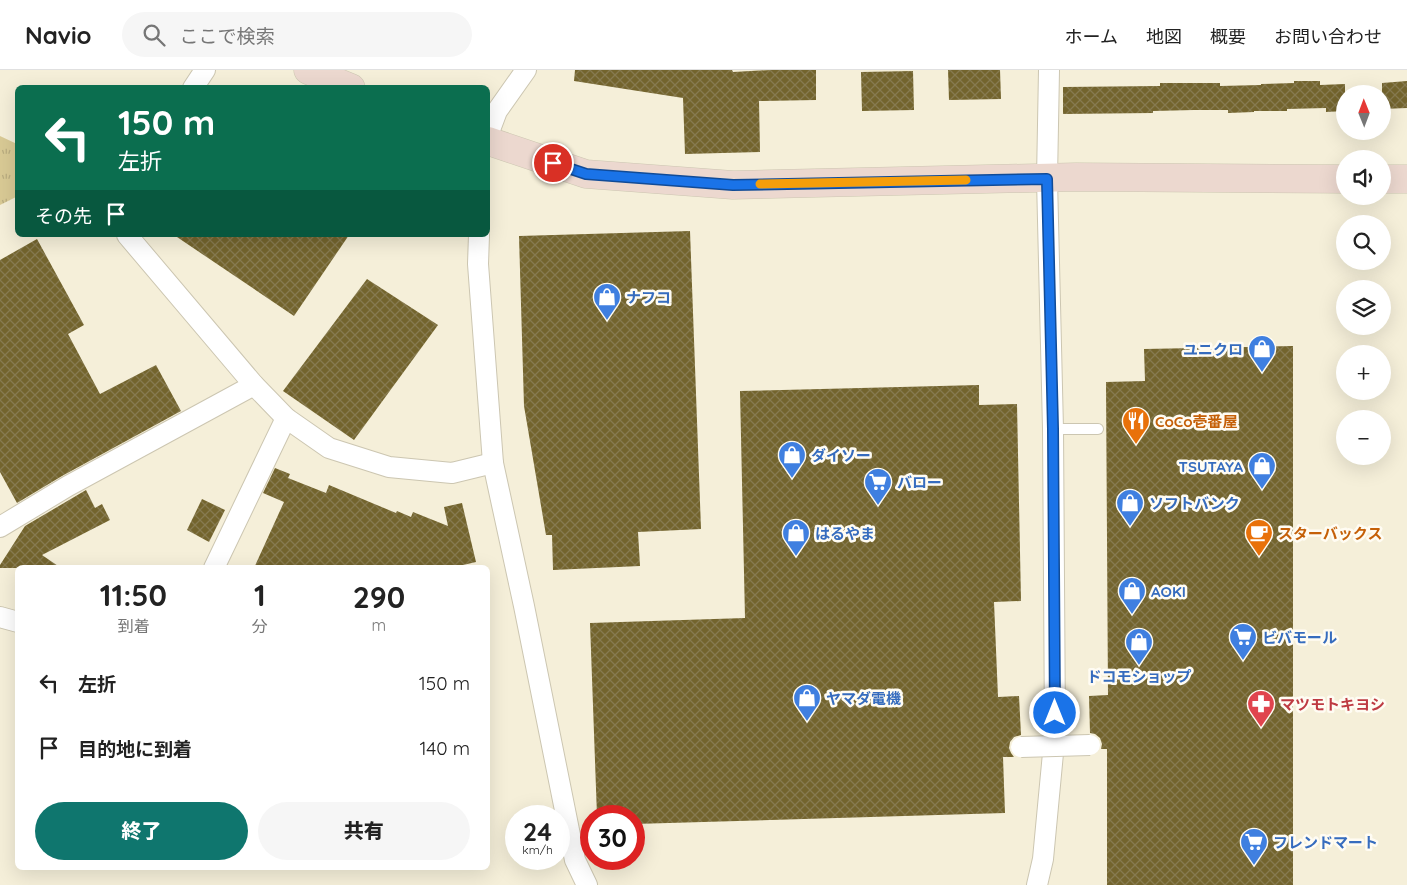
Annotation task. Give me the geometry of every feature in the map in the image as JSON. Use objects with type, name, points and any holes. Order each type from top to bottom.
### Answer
[{"type":"street","points":[[195,85],[205,70]]},
{"type":"street","points":[[308,70],[344,85]]},
{"type":"street","points":[[490,129],[496,111],[526,70]]},
{"type":"street","points":[[1037,885],[1043,859],[1055,732],[1053,429],[1047,179],[1049,70]]},
{"type":"street","points":[[490,142],[586,174],[733,185],[1086,177],[1336,179]]},
{"type":"street","points":[[1391,179],[1407,179]]},
{"type":"street","points":[[129,237],[254,385],[286,418],[329,448],[389,467],[452,473],[493,463]]},
{"type":"street","points":[[480,237],[478,264],[493,463],[575,860],[587,885]]},
{"type":"street","points":[[0,527],[68,486],[254,385]]},
{"type":"street","points":[[215,565],[286,418]]},
{"type":"street","points":[[0,617],[15,621]]},
{"type":"street","points":[[1021,747],[1090,745]]},
{"type":"lane","points":[[1053,429],[1098,429]]},
{"type":"green space","points":[[0,136],[15,143],[15,198],[0,205]]},
{"type":"building","points":[[575,70],[732,70],[733,72],[816,70],[816,100],[759,101],[760,152],[685,154],[683,98],[574,81]]},
{"type":"building","points":[[948,70],[1000,70],[1001,99],[949,100]]},
{"type":"building","points":[[913,71],[914,110],[862,111],[861,72]]},
{"type":"building","points":[[1294,81],[1320,81],[1320,85],[1345,84],[1345,85],[1336,85],[1336,111],[1326,112],[1326,108],[1228,113],[1228,110],[1194,110],[1153,111],[1153,113],[1063,114],[1063,87],[1160,86],[1160,83],[1220,83],[1220,86],[1294,83]]},
{"type":"building","points":[[1407,81],[1407,108],[1391,109],[1391,85],[1382,85],[1382,83]]},
{"type":"building","name":"ナフコ","points":[[690,231],[701,529],[638,532],[640,566],[553,570],[552,535],[546,535],[524,406],[519,236]]},
{"type":"building","points":[[177,237],[348,237],[294,316]]},
{"type":"building","points":[[37,239],[84,325],[68,334],[100,394],[156,365],[181,411],[62,476],[17,503],[0,472],[0,260]]},
{"type":"building","points":[[367,279],[438,325],[354,440],[283,391]]},
{"type":"building","points":[[1293,346],[1293,885],[1107,885],[1107,749],[1101,749],[1100,738],[1090,733],[1089,696],[1108,695],[1106,382],[1145,381],[1144,349]]},
{"type":"building","points":[[979,385],[979,405],[1017,404],[1021,601],[994,602],[998,697],[1019,696],[1021,735],[1014,737],[1010,742],[1009,748],[1014,757],[1003,757],[1005,813],[645,824],[645,805],[597,805],[590,623],[745,618],[740,391]]},
{"type":"building","points":[[275,468],[290,474],[288,478],[326,493],[329,485],[396,513],[397,511],[411,517],[413,512],[448,526],[444,507],[462,503],[476,562],[463,565],[255,565],[284,502],[263,493]]},
{"type":"building","points":[[86,490],[95,508],[102,504],[110,520],[42,555],[57,565],[15,565],[15,568],[0,568],[0,565],[25,526]]},
{"type":"building","points":[[202,499],[225,510],[209,542],[187,530]]},
{"type":"slow traffic","points":[[760,184],[966,180]]},
{"type":"place","name":"ナフコ","points":[[607,321]]},
{"type":"place","name":"ユニクロ","points":[[1262,373]]},
{"type":"place","name":"CoCo壱番屋","points":[[1136,445]]},
{"type":"place","name":"ダイソー","points":[[792,479]]},
{"type":"place","name":"TSUTAYA","points":[[1262,490]]},
{"type":"place","name":"バロー","points":[[878,506]]},
{"type":"place","name":"ソフトバンク","points":[[1130,527]]},
{"type":"place","name":"はるやま","points":[[796,557]]},
{"type":"place","name":"スターバックス","points":[[1259,557]]},
{"type":"place","name":"AOKI","points":[[1132,615]]},
{"type":"place","name":"ビバモール","points":[[1243,661]]},
{"type":"place","name":"ドコモショップ","points":[[1139,666]]},
{"type":"place","name":"ヤマダ電機","points":[[807,722]]},
{"type":"place","name":"マツモトキヨシ","points":[[1261,728]]},
{"type":"place","name":"フレンドマート","points":[[1254,866]]},
{"type":"route","points":[[553,163],[586,174],[733,185],[1047,179],[1053,429],[1055,713]]}]
